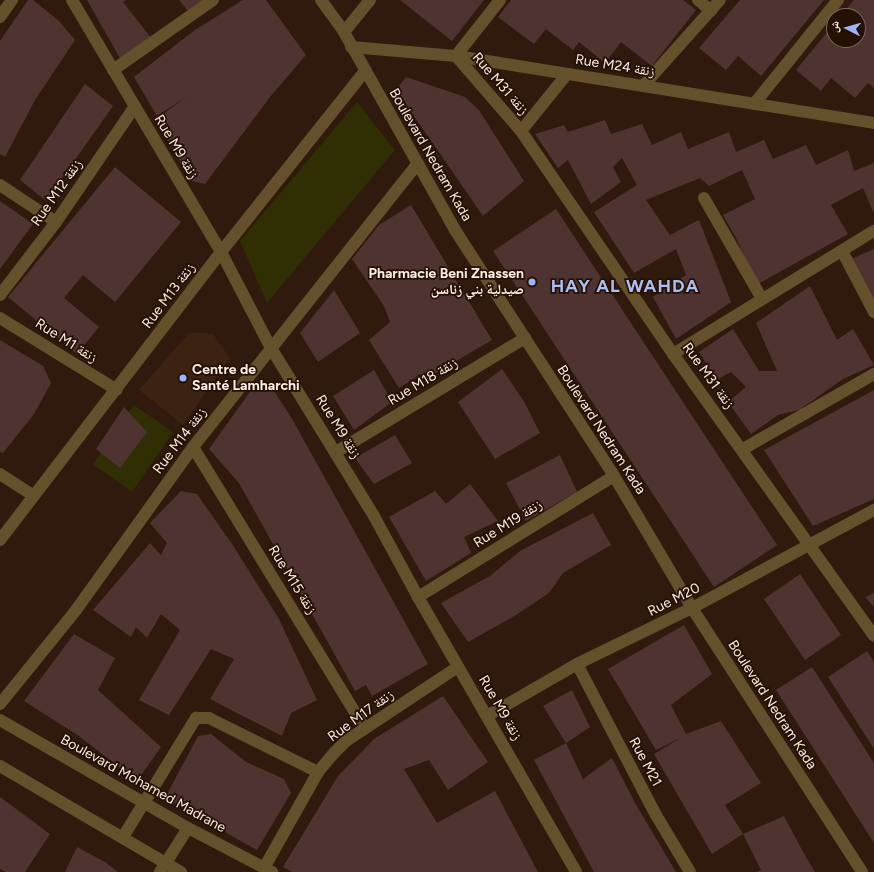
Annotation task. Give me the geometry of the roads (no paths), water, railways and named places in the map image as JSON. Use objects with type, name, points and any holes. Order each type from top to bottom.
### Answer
[{"type":"street","points":[[0,17],[12,0]]},
{"type":"street","name":"Rue M9 زنقة","points":[[72,0],[221,252],[271,348],[376,518],[418,597],[576,872]]},
{"type":"street","points":[[113,70],[213,0]]},
{"type":"street","name":"Boulevard Nedram Kada","points":[[321,0],[344,32],[351,47],[455,230],[614,476],[692,608],[862,872]]},
{"type":"street","points":[[344,32],[370,0]]},
{"type":"street","points":[[456,56],[500,0]]},
{"type":"street","points":[[698,0],[711,11]]},
{"type":"street","points":[[643,86],[720,0]]},
{"type":"street","points":[[754,104],[838,0]]},
{"type":"street","name":"Rue M24 زنقة","points":[[351,47],[456,56],[874,123]]},
{"type":"street","name":"Rue M31 زنقة","points":[[456,56],[521,131],[673,354],[743,449],[809,546],[874,636]]},
{"type":"street","name":"Rue M13 زنقة","points":[[0,540],[117,390],[221,252],[365,71]]},
{"type":"street","name":"Rue M31 زنقة","points":[[521,131],[567,74]]},
{"type":"street","name":"Rue M12 زنقة","points":[[0,296],[56,222],[135,106]]},
{"type":"street","name":"Rue M14 زنقة","points":[[0,704],[76,610],[192,447],[418,163]]},
{"type":"street","points":[[0,185],[56,222]]},
{"type":"street","points":[[704,198],[762,299]]},
{"type":"street","points":[[673,354],[874,231]]},
{"type":"street","points":[[842,251],[874,312]]},
{"type":"street","name":"Rue M1 زنقة","points":[[0,318],[117,390]]},
{"type":"street","name":"Rue M18 زنقة","points":[[336,452],[524,338]]},
{"type":"street","points":[[743,449],[874,374]]},
{"type":"street","name":"Rue M15 زنقة","points":[[192,447],[365,729]]},
{"type":"street","points":[[0,474],[34,496]]},
{"type":"street","name":"Rue M19 زنقة","points":[[418,597],[614,476]]},
{"type":"street","name":"Rue M20","points":[[487,716],[577,664],[692,608],[874,510]]},
{"type":"street","name":"Rue M21","points":[[577,664],[656,816],[690,872]]},
{"type":"street","name":"Rue M17 زنقة","points":[[268,870],[318,772],[346,741],[458,667]]},
{"type":"street","points":[[123,837],[192,722],[202,717],[209,718],[318,772]]},
{"type":"street","name":"Boulevard Mohamed Madrane","points":[[0,720],[144,801],[188,828],[268,870]]},
{"type":"street","points":[[0,766],[123,837],[163,867],[181,872]]},
{"type":"street","points":[[163,867],[188,828]]},
{"type":"place","name":"Pharmacie Beni Znassen صيدلية بني زناسن","points":[[532,282]]},
{"type":"place","name":"Centre de Santé Lamharchi","points":[[183,378]]},
{"type":"district","name":"HAY AL WAHDA","points":[[625,286]]}]
